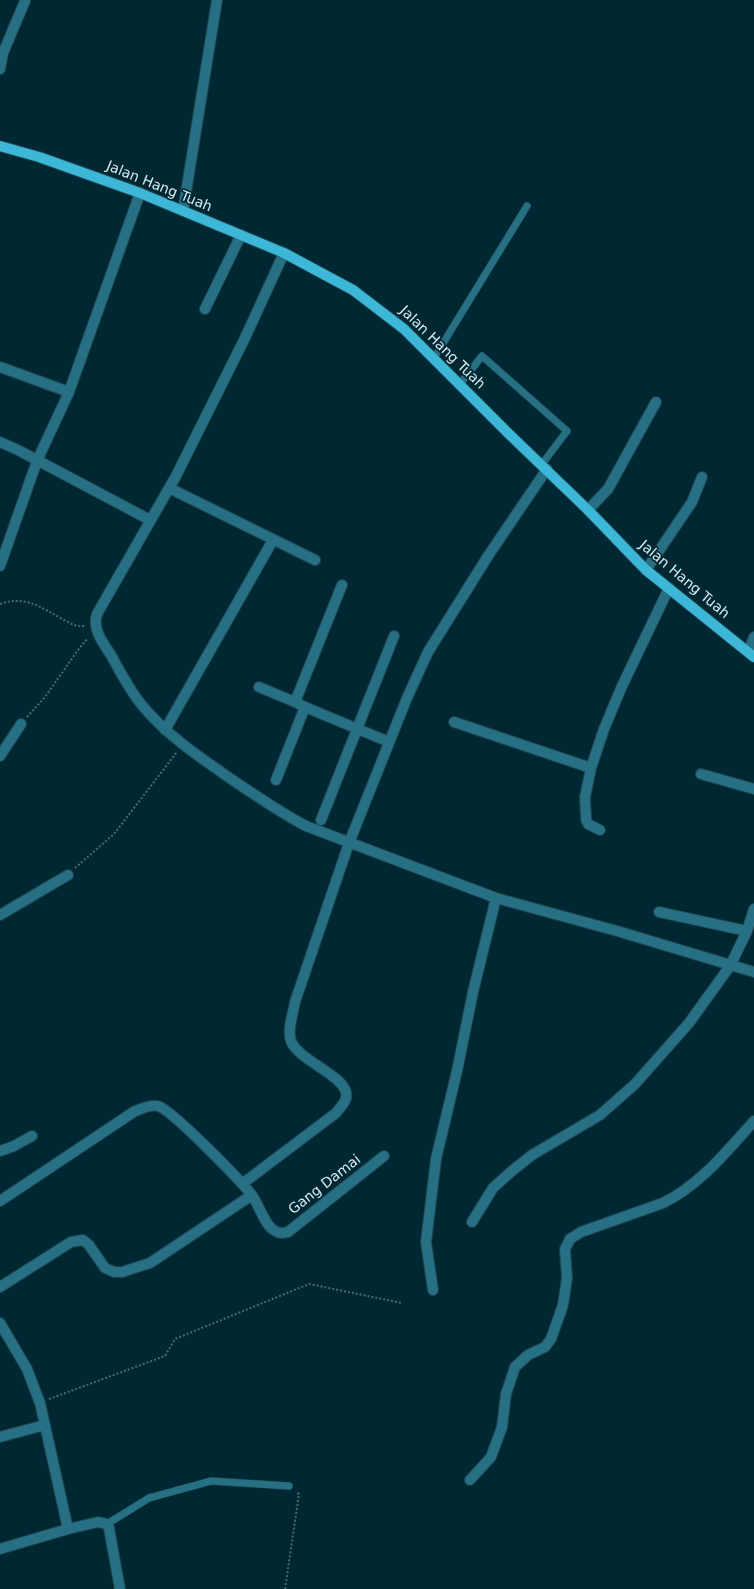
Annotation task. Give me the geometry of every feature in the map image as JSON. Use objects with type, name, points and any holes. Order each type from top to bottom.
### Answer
[{"type":"main road","name":"Jalan Hang Tuah","points":[[0,146],[47,159],[140,193],[284,253],[353,290],[404,328],[588,510],[646,570],[751,654]]},
{"type":"street","points":[[183,211],[217,0]]},
{"type":"street","points":[[0,69],[3,53],[25,1]]},
{"type":"street","points":[[0,566],[37,460],[69,392],[140,193]]},
{"type":"street","points":[[205,309],[241,235]]},
{"type":"street","points":[[284,253],[244,340],[169,488],[97,614],[95,622],[98,632],[131,691],[165,730],[183,745],[286,816],[306,826],[496,898],[617,931],[754,972]]},
{"type":"street","points":[[0,367],[69,392]]},
{"type":"street","points":[[588,510],[608,489],[656,402]]},
{"type":"street","points":[[0,442],[150,520]]},
{"type":"street","points":[[242,1184],[336,1113],[346,1099],[346,1090],[340,1082],[300,1054],[291,1042],[290,1030],[295,1002],[349,843],[389,742],[428,652],[544,467]]},
{"type":"street","points":[[646,570],[692,502],[702,477]]},
{"type":"street","points":[[169,488],[315,560]]},
{"type":"street","points":[[165,730],[273,540]]},
{"type":"street","points":[[295,702],[342,585]]},
{"type":"street","points":[[600,830],[588,824],[586,819],[585,797],[591,768],[604,729],[622,686],[669,588]]},
{"type":"street","points":[[321,820],[394,636]]},
{"type":"street","points":[[751,654],[754,637]]},
{"type":"street","points":[[259,687],[389,742]]},
{"type":"street","points":[[276,780],[304,707]]},
{"type":"street","points":[[454,722],[591,768]]},
{"type":"street","points":[[0,756],[21,724]]},
{"type":"street","points":[[701,774],[754,789]]},
{"type":"street","points":[[0,915],[68,875]]},
{"type":"street","points":[[433,1290],[426,1242],[436,1159],[457,1071],[472,992],[496,898]]},
{"type":"street","points":[[472,1222],[493,1188],[513,1170],[532,1154],[600,1115],[635,1084],[689,1023],[730,966],[747,931],[754,909]]},
{"type":"street","points":[[660,912],[747,931]]},
{"type":"street","points":[[0,1201],[135,1111],[149,1106],[158,1106],[174,1116],[252,1195],[150,1262],[136,1268],[122,1272],[114,1272],[105,1268],[89,1246],[83,1240],[77,1240],[71,1242],[0,1287]]},
{"type":"street","points":[[470,1480],[491,1457],[502,1427],[506,1394],[514,1367],[528,1355],[545,1347],[552,1339],[563,1305],[567,1278],[565,1249],[570,1239],[581,1232],[674,1198],[696,1182],[754,1121]]},
{"type":"street","points":[[0,1151],[14,1146],[32,1136]]},
{"type":"street","name":"Gang Damai","points":[[252,1195],[270,1227],[282,1234],[288,1232],[384,1156]]},
{"type":"street","points":[[0,1323],[27,1369],[40,1403],[68,1529]]},
{"type":"street","points":[[0,1437],[45,1425]]},
{"type":"street","points":[[0,1549],[68,1529],[98,1522],[107,1524],[120,1589]]},
{"type":"lane","points":[[434,358],[527,206]]},
{"type":"lane","points":[[460,384],[482,356],[567,431],[544,467]]},
{"type":"lane","points":[[107,1524],[149,1498],[211,1481],[289,1486]]},
{"type":"path","points":[[0,604],[14,600],[31,603],[41,606],[73,625],[89,626],[95,622]]},
{"type":"path","points":[[21,724],[45,697],[87,639],[98,632]]},
{"type":"path","points":[[68,875],[114,834],[183,745]]},
{"type":"path","points":[[40,1403],[166,1356],[175,1339],[309,1284],[402,1303]]},
{"type":"path","points":[[285,1589],[299,1494],[289,1486]]}]
